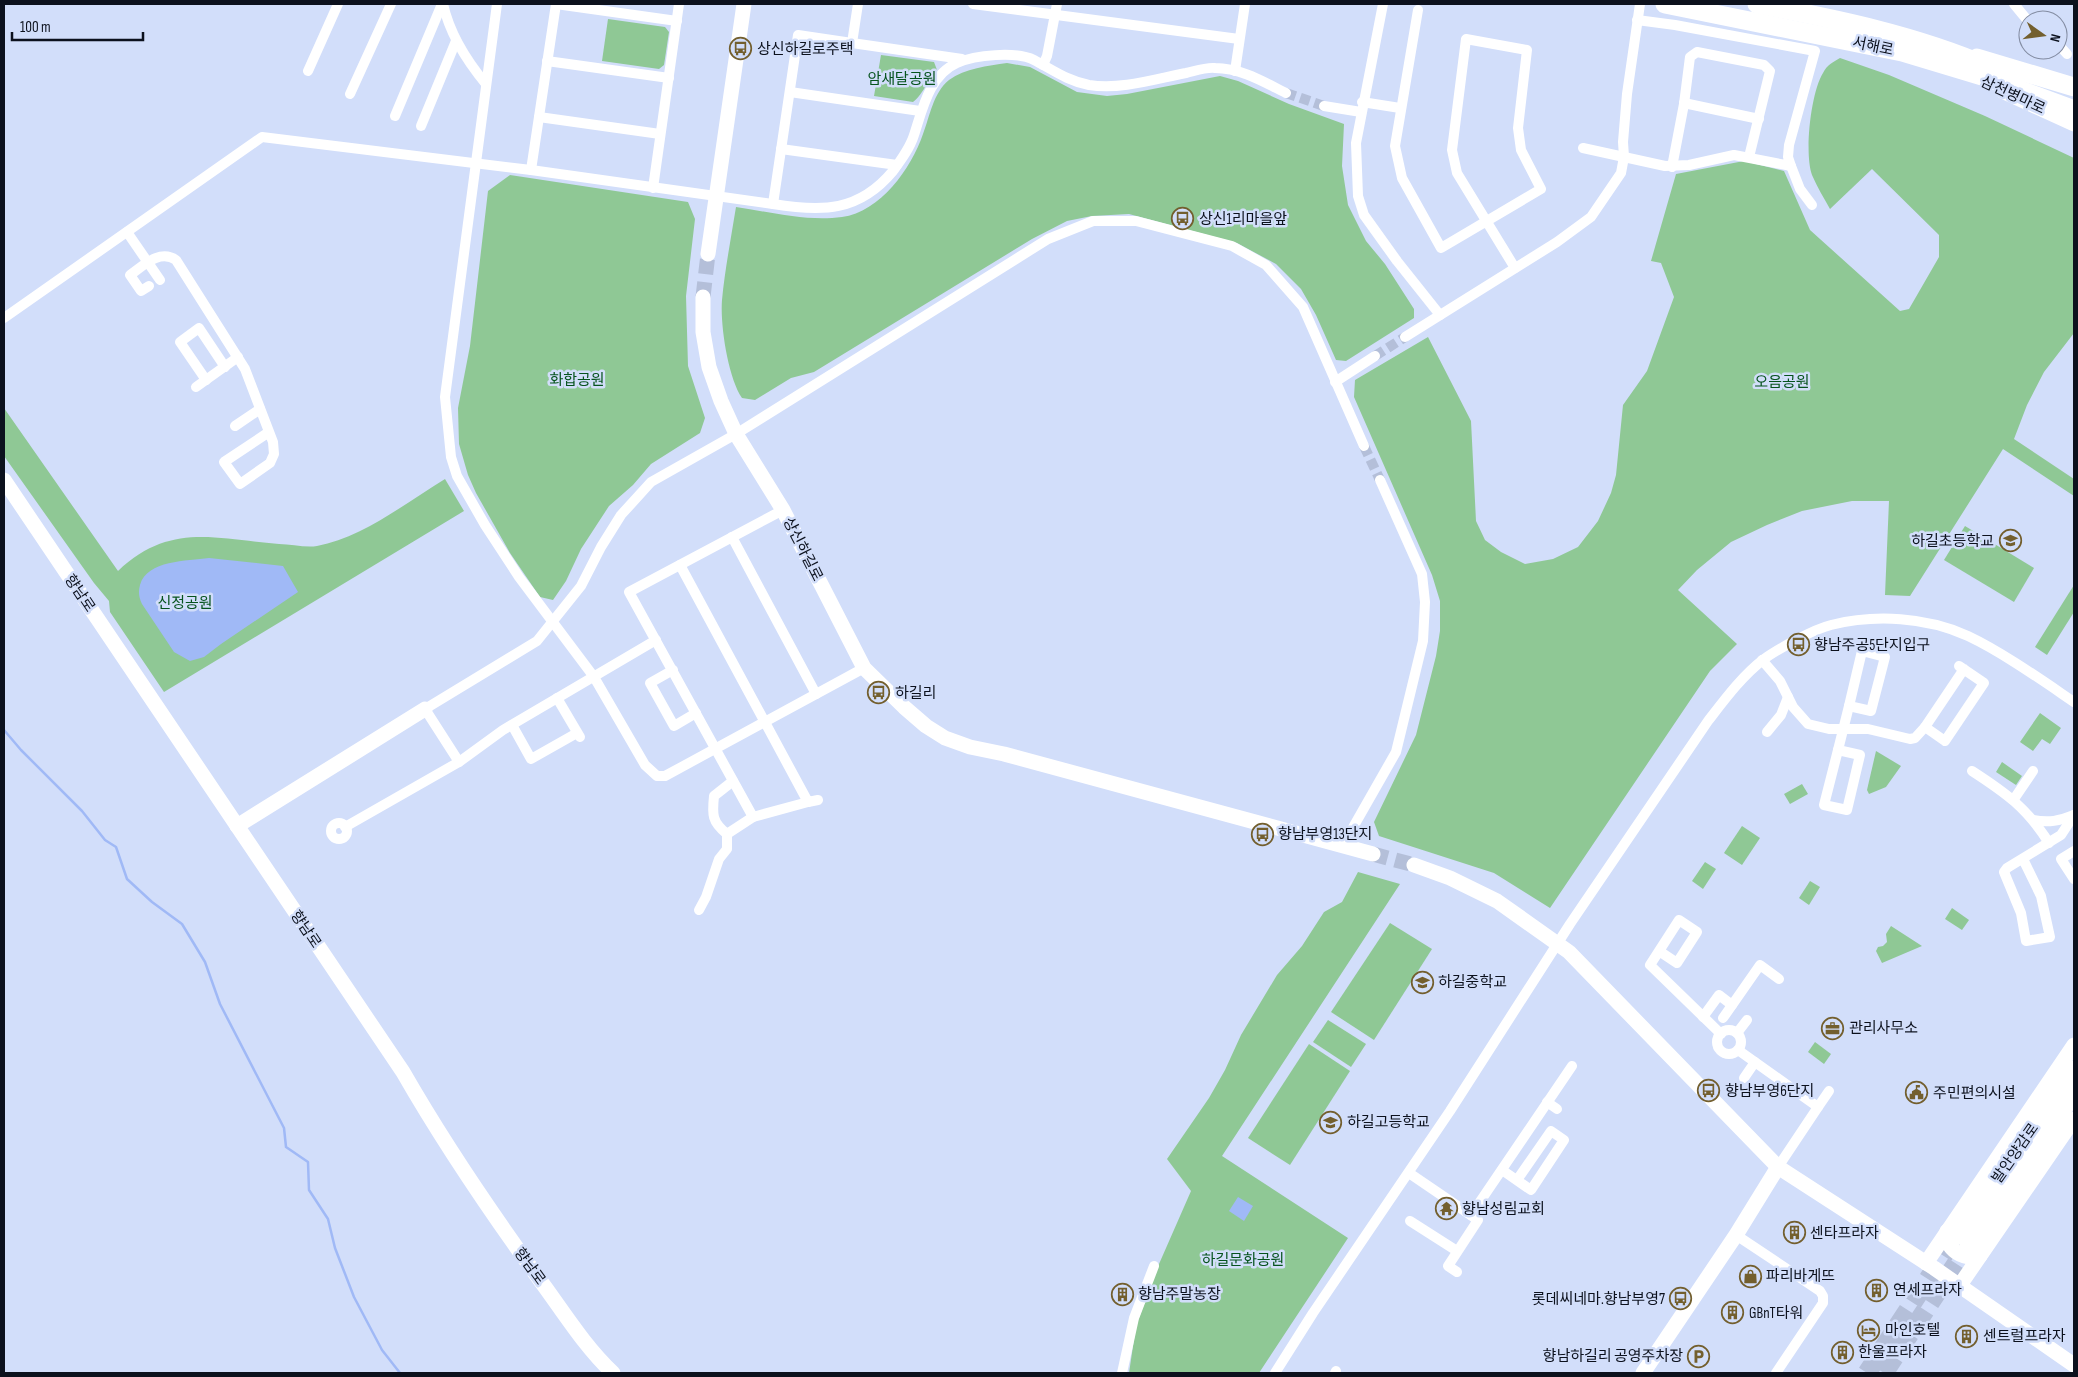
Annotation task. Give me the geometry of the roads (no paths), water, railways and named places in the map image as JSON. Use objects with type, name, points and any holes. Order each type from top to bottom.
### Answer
[{"type":"highway","name":"서해로","points":[[1665,4],[1892,50],[1953,59],[2074,100]]},
{"type":"highway","name":"서해로","points":[[1756,4],[1914,38],[1953,59],[2074,110]]},
{"type":"highway","points":[[1953,59],[2013,68],[2074,88]]},
{"type":"highway","name":"발안양감로","points":[[1963,1242],[2074,1070]]},
{"type":"highway","name":"발안양감로","points":[[1963,1242],[2074,1092]]},
{"type":"street","points":[[308,71],[338,4]]},
{"type":"street","points":[[350,94],[392,4]]},
{"type":"street","points":[[442,4],[456,41],[466,60],[486,84]]},
{"type":"street","points":[[395,116],[442,4]]},
{"type":"street","points":[[497,4],[445,397],[451,457],[457,476],[485,525],[519,577],[594,676],[646,765],[654,775],[665,776],[864,668]]},
{"type":"street","points":[[531,170],[556,4],[677,21]]},
{"type":"street","points":[[653,188],[679,4]]},
{"type":"street","points":[[708,254],[744,4]]},
{"type":"street","points":[[852,43],[858,4]]},
{"type":"street","points":[[973,4],[1240,39]]},
{"type":"street","points":[[1043,65],[1047,56],[1057,4]]},
{"type":"street","points":[[1235,71],[1245,4]]},
{"type":"street","points":[[1383,4],[1356,143],[1358,196],[1364,215],[1397,261],[1440,315]]},
{"type":"street","points":[[1405,337],[1557,242],[1590,217],[1621,173],[1624,157],[1623,142],[1626,102],[1640,4]]},
{"type":"street","points":[[1418,10],[1395,146],[1402,178],[1441,248],[1487,221],[1542,190],[1520,150],[1518,128],[1527,50],[1466,39],[1452,150],[1457,173],[1487,221],[1515,268]]},
{"type":"street","points":[[1637,20],[1675,24],[1815,51],[1788,157],[1790,166],[1805,198],[1812,205]]},
{"type":"street","points":[[773,204],[798,35],[966,60]]},
{"type":"street","points":[[421,126],[456,41]]},
{"type":"street","points":[[1672,167],[1684,103],[1690,57],[1693,53],[1764,65],[1768,68],[1770,75],[1749,157]]},
{"type":"street","points":[[4,318],[262,137],[531,170],[717,197],[817,209],[834,208],[848,204],[864,198],[877,189],[897,165],[913,138],[920,111],[934,84],[955,63],[966,60],[987,56],[1011,55],[1032,59],[1069,80],[1100,86],[1117,86],[1215,68],[1235,71],[1286,93]]},
{"type":"street","name":"삼천병마로","points":[[1953,59],[2021,100],[2074,124]]},
{"type":"street","points":[[547,61],[668,78]]},
{"type":"street","points":[[790,92],[920,111]]},
{"type":"street","points":[[1684,103],[1759,119]]},
{"type":"street","points":[[1324,106],[1400,108]]},
{"type":"street","points":[[539,117],[660,134]]},
{"type":"street","points":[[1583,148],[1672,167],[1734,155],[1790,166]]},
{"type":"street","points":[[781,149],[897,165]]},
{"type":"street","points":[[237,826],[537,641],[554,623],[581,586],[621,514],[651,482],[736,434],[1048,239],[1093,221],[1136,221],[1232,246],[1266,265],[1303,307],[1364,446]]},
{"type":"street","points":[[127,232],[160,280]]},
{"type":"street","points":[[149,286],[141,291],[130,275],[165,255],[176,260],[245,369],[269,432],[274,454],[270,463],[240,484],[224,462],[269,432]]},
{"type":"street","name":"상신하길로","points":[[703,296],[703,332],[709,367],[721,401],[736,434],[783,510],[864,668],[904,708],[926,726],[945,738],[970,747],[1004,754],[1374,854]]},
{"type":"street","points":[[206,380],[180,342],[199,328],[224,366]]},
{"type":"street","points":[[1335,382],[1375,356]]},
{"type":"street","points":[[196,387],[238,357]]},
{"type":"street","points":[[235,426],[260,409]]},
{"type":"street","name":"향남로","points":[[4,480],[402,1072],[438,1134],[497,1222],[578,1331],[613,1373]]},
{"type":"street","points":[[1343,845],[1396,752],[1423,641],[1425,602],[1422,574],[1380,480]]},
{"type":"street","points":[[753,817],[629,592],[783,510]]},
{"type":"street","points":[[732,537],[816,694]]},
{"type":"street","points":[[680,565],[765,722],[813,801],[753,817],[727,834]]},
{"type":"street","points":[[1275,1373],[1316,1308],[1410,1173],[1558,944],[1708,721],[1733,689],[1762,660],[1780,649],[1830,626],[1872,619],[1918,621],[1949,628],[1970,637],[2074,702]]},
{"type":"street","points":[[346,827],[458,762],[512,725],[656,640]]},
{"type":"street","points":[[1838,750],[1860,755],[1849,812],[1824,805],[1862,651],[1885,656],[1871,711],[1849,706]]},
{"type":"street","points":[[1762,660],[1780,681],[1796,712],[1808,724],[1829,729],[1868,729],[1910,740],[1915,738],[1925,727],[1962,668],[1984,683],[1945,741],[1925,727]]},
{"type":"street","points":[[672,670],[650,683],[655,692],[674,726],[696,713]]},
{"type":"street","points":[[1767,732],[1785,708],[1788,697]]},
{"type":"street","points":[[512,725],[532,759],[579,735],[557,698]]},
{"type":"street","points":[[425,709],[458,762]]},
{"type":"street","points":[[1972,771],[2014,799],[2033,820],[2049,843]]},
{"type":"street","points":[[2014,799],[2033,771]]},
{"type":"street","points":[[699,910],[706,898],[720,860],[727,849],[727,834],[718,826],[712,813],[714,796],[733,782]]},
{"type":"street","points":[[2033,820],[2046,822],[2063,820],[2074,815]]},
{"type":"street","points":[[2023,859],[2041,896],[2051,942],[2026,941],[2021,913],[2004,874],[2008,868],[2061,835],[2074,815]]},
{"type":"street","points":[[2074,851],[2061,859],[2074,879]]},
{"type":"street","points":[[1414,864],[1450,878],[1497,901],[1572,954],[1778,1167],[1926,1262],[2074,1365]]},
{"type":"street","points":[[1659,951],[1650,965],[1721,1034]]},
{"type":"street","points":[[1723,1018],[1760,965],[1779,979]]},
{"type":"street","points":[[1703,1016],[1719,995],[1732,1005]]},
{"type":"street","points":[[1737,1033],[1747,1020]]},
{"type":"street","points":[[1729,1030],[1737,1033],[1741,1040],[1738,1050],[1730,1054],[1722,1052],[1717,1043],[1721,1034],[1729,1030]]},
{"type":"street","points":[[1960,1285],[1963,1242],[2074,1045]]},
{"type":"street","points":[[1738,1050],[1818,1107]]},
{"type":"street","points":[[1744,1078],[1755,1062]]},
{"type":"street","points":[[1472,1215],[1572,1066]]},
{"type":"street","points":[[1643,1373],[1736,1235],[1778,1167],[1829,1091]]},
{"type":"street","points":[[1547,1102],[1557,1108]]},
{"type":"street","points":[[1926,1262],[1963,1242],[2074,1119]]},
{"type":"street","points":[[1502,1170],[1531,1190],[1564,1140],[1551,1131],[1517,1180]]},
{"type":"street","points":[[1410,1173],[1478,1220],[1448,1266],[1457,1272]]},
{"type":"street","points":[[1410,1221],[1457,1251]]},
{"type":"street","points":[[1736,1235],[1820,1291],[1823,1296],[1823,1303],[1776,1373]]},
{"type":"street","points":[[1122,1373],[1132,1326],[1154,1266]]},
{"type":"water","points":[[209,558],[283,566],[298,592],[204,657],[190,661],[174,652],[142,604],[139,588],[144,577],[159,566],[179,561]]},
{"type":"water","points":[[1238,1197],[1253,1206],[1244,1221],[1229,1211]]},
{"type":"waterway","points":[[4,730],[21,750],[82,811],[105,840],[116,847],[127,879],[152,902],[182,924],[205,962],[220,1004],[284,1128],[286,1147],[308,1162],[309,1190],[328,1219],[335,1248],[354,1297],[382,1350],[400,1373]]},
{"type":"tunnel","points":[[1286,93],[1324,106]]},
{"type":"tunnel","points":[[703,297],[708,254]]},
{"type":"tunnel","points":[[1375,356],[1405,337]]},
{"type":"tunnel","points":[[1364,446],[1380,480]]},
{"type":"tunnel","points":[[1373,854],[1414,865]]},
{"type":"tunnel","points":[[1867,1373],[1956,1236]]},
{"type":"tunnel","points":[[1884,1373],[1969,1244]]},
{"type":"place","name":"상신하길로주택","points":[[741,49]]},
{"type":"place","name":"상신1리마을앞","points":[[1183,219]]},
{"type":"place","name":"하길초등학교","points":[[2010,541]]},
{"type":"place","name":"향남주공5단지입구","points":[[1798,645]]},
{"type":"place","name":"하길리","points":[[879,693]]},
{"type":"place","name":"향남부영13단지","points":[[1262,834]]},
{"type":"place","name":"하길중학교","points":[[1422,982]]},
{"type":"place","name":"관리사무소","points":[[1833,1028]]},
{"type":"place","name":"향남부영6단지","points":[[1709,1091]]},
{"type":"place","name":"주민편의시설","points":[[1917,1093]]},
{"type":"place","name":"하길고등학교","points":[[1331,1122]]},
{"type":"place","name":"향남성림교회","points":[[1446,1209]]},
{"type":"place","name":"센타프라자","points":[[1794,1233]]},
{"type":"place","name":"파리바게뜨","points":[[1750,1276]]},
{"type":"place","name":"연세프라자","points":[[1877,1290]]},
{"type":"place","name":"향남주말농장","points":[[1122,1294]]},
{"type":"place","name":"롯데씨네마.향남부영7","points":[[1681,1299]]},
{"type":"place","name":"GBnT타워","points":[[1733,1313]]},
{"type":"place","name":"마인호텔","points":[[1869,1330]]},
{"type":"place","name":"센트럴프라자","points":[[1967,1336]]},
{"type":"place","name":"한울프라자","points":[[1842,1352]]},
{"type":"place","name":"향남하길리 공영주차장","points":[[1699,1356]]},
{"type":"park label","name":"암새달공원","points":[[902,79]]},
{"type":"park label","name":"화합공원","points":[[577,380]]},
{"type":"park label","name":"오음공원","points":[[1782,382]]},
{"type":"park label","name":"신정공원","points":[[185,603]]},
{"type":"park label","name":"하길문화공원","points":[[1243,1260]]}]
